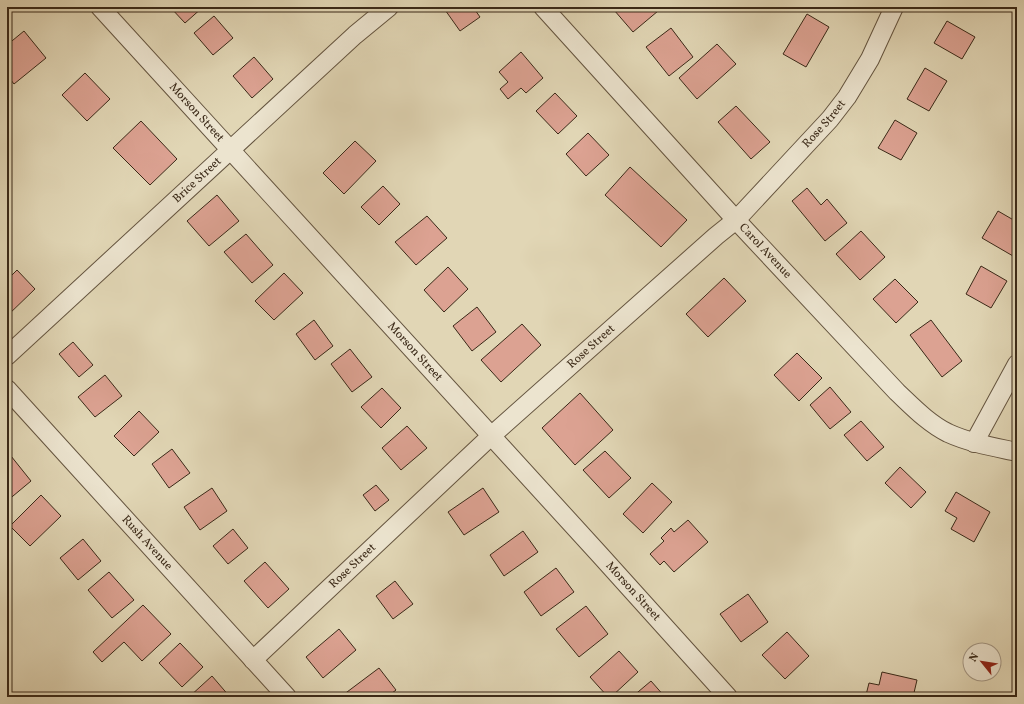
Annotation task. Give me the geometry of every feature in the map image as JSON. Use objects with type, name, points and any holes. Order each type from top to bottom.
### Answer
[{"type":"street","name":"Morson Street","points":[[100,7],[728,697]]},
{"type":"street","name":"Brice Street","points":[[7,356],[355,35],[389,7]]},
{"type":"street","name":"Carol Avenue","points":[[544,7],[736,220],[897,392],[923,416],[947,432],[974,443],[1017,452]]},
{"type":"street","name":"Rose Street","points":[[253,660],[338,582],[491,436],[716,236],[736,220],[830,119],[848,97],[870,59],[894,7]]},
{"type":"street","points":[[974,443],[1017,364]]},
{"type":"street","name":"Rush Avenue","points":[[7,389],[287,697]]},
{"type":"building","points":[[170,7],[203,7],[185,23]]},
{"type":"building","points":[[443,7],[473,7],[480,17],[460,31]]},
{"type":"building","points":[[617,7],[655,7],[658,11],[633,32],[614,10]]},
{"type":"building","points":[[807,14],[829,27],[806,67],[783,54]]},
{"type":"building","points":[[214,16],[233,38],[213,55],[194,33]]},
{"type":"building","points":[[947,21],[975,37],[962,59],[934,43]]},
{"type":"building","points":[[671,28],[693,57],[669,76],[646,47]]},
{"type":"building","points":[[24,31],[46,58],[14,84],[7,75],[7,45]]},
{"type":"building","points":[[717,44],[736,64],[697,99],[679,78]]},
{"type":"building","points":[[521,52],[543,78],[526,93],[521,88],[508,99],[500,89],[508,82],[499,72]]},
{"type":"building","points":[[254,57],[273,79],[252,98],[233,76]]},
{"type":"building","points":[[925,68],[947,81],[929,111],[907,99]]},
{"type":"building","points":[[85,73],[110,99],[87,121],[62,95]]},
{"type":"building","points":[[555,93],[577,116],[558,134],[536,111]]},
{"type":"building","points":[[736,106],[770,142],[751,159],[718,122]]},
{"type":"building","points":[[895,120],[917,133],[901,160],[878,148]]},
{"type":"building","points":[[141,121],[177,159],[150,185],[113,148]]},
{"type":"building","points":[[588,133],[609,155],[586,176],[566,154]]},
{"type":"building","points":[[355,141],[376,161],[344,194],[323,173]]},
{"type":"building","points":[[630,167],[687,220],[661,247],[605,195]]},
{"type":"building","points":[[383,186],[400,204],[379,225],[361,207]]},
{"type":"building","points":[[807,188],[821,205],[827,199],[847,223],[825,241],[792,201]]},
{"type":"building","points":[[217,195],[239,221],[209,246],[187,221]]},
{"type":"building","points":[[998,211],[1017,222],[1017,248],[1013,256],[982,238]]},
{"type":"building","points":[[427,216],[447,238],[416,265],[395,242]]},
{"type":"building","points":[[861,231],[885,257],[860,280],[836,254]]},
{"type":"building","points":[[246,234],[273,265],[252,283],[224,252]]},
{"type":"building","points":[[981,266],[1007,281],[991,308],[966,294]]},
{"type":"building","points":[[448,267],[468,289],[444,312],[424,290]]},
{"type":"building","points":[[17,270],[35,289],[7,316],[7,280]]},
{"type":"building","points":[[284,273],[303,293],[274,320],[255,301]]},
{"type":"building","points":[[724,278],[746,301],[708,337],[686,314]]},
{"type":"building","points":[[895,279],[918,302],[896,323],[873,299]]},
{"type":"building","points":[[477,307],[496,332],[472,351],[453,326]]},
{"type":"building","points":[[314,320],[333,346],[315,360],[296,334]]},
{"type":"building","points":[[931,320],[962,361],[942,377],[910,335]]},
{"type":"building","points":[[522,324],[541,345],[501,382],[481,360]]},
{"type":"building","points":[[73,342],[93,365],[79,377],[59,354]]},
{"type":"building","points":[[350,349],[372,377],[352,392],[331,364]]},
{"type":"building","points":[[797,353],[822,378],[799,401],[774,375]]},
{"type":"building","points":[[105,375],[122,396],[95,417],[78,397]]},
{"type":"building","points":[[830,387],[851,412],[830,429],[810,405]]},
{"type":"building","points":[[382,388],[401,408],[381,428],[361,407]]},
{"type":"building","points":[[580,393],[613,430],[575,465],[542,428]]},
{"type":"building","points":[[139,411],[159,432],[134,456],[114,436]]},
{"type":"building","points":[[861,421],[884,447],[867,461],[844,435]]},
{"type":"building","points":[[407,426],[427,448],[401,470],[382,448]]},
{"type":"building","points":[[172,449],[190,473],[169,488],[152,464]]},
{"type":"building","points":[[605,451],[631,478],[609,498],[583,470]]},
{"type":"building","points":[[11,456],[31,481],[7,501],[7,459]]},
{"type":"building","points":[[900,467],[926,492],[911,508],[885,483]]},
{"type":"building","points":[[652,483],[672,502],[643,533],[623,514]]},
{"type":"building","points":[[376,485],[389,500],[375,511],[363,495]]},
{"type":"building","points":[[212,488],[227,511],[200,530],[184,507]]},
{"type":"building","points":[[483,488],[499,512],[464,535],[448,512]]},
{"type":"building","points":[[956,492],[990,512],[974,542],[951,529],[957,518],[945,511]]},
{"type":"building","points":[[41,495],[61,516],[30,546],[10,526]]},
{"type":"building","points":[[688,520],[708,542],[674,572],[664,561],[660,565],[650,554],[664,541],[661,538],[671,528],[674,532]]},
{"type":"building","points":[[233,529],[248,548],[228,564],[213,546]]},
{"type":"building","points":[[523,531],[538,552],[504,576],[490,555]]},
{"type":"building","points":[[83,539],[101,561],[78,580],[60,558]]},
{"type":"building","points":[[265,562],[289,589],[268,608],[244,581]]},
{"type":"building","points":[[556,568],[574,592],[541,616],[524,592]]},
{"type":"building","points":[[109,572],[134,600],[112,618],[88,590]]},
{"type":"building","points":[[395,581],[413,604],[393,619],[376,596]]},
{"type":"building","points":[[748,594],[768,622],[741,642],[720,614]]},
{"type":"building","points":[[143,605],[171,634],[142,661],[124,642],[102,662],[93,652]]},
{"type":"building","points":[[586,606],[608,634],[579,657],[556,629]]},
{"type":"building","points":[[339,629],[356,650],[323,678],[306,657]]},
{"type":"building","points":[[787,632],[809,656],[785,679],[762,655]]},
{"type":"building","points":[[180,643],[203,667],[182,687],[159,663]]},
{"type":"building","points":[[619,651],[638,672],[611,697],[608,697],[590,677]]},
{"type":"building","points":[[379,668],[396,690],[387,697],[344,697],[343,695]]},
{"type":"building","points":[[882,672],[917,680],[913,697],[876,697],[866,695],[869,683],[879,685]]},
{"type":"building","points":[[212,676],[230,697],[189,697]]},
{"type":"building","points":[[651,681],[665,697],[632,697]]}]
